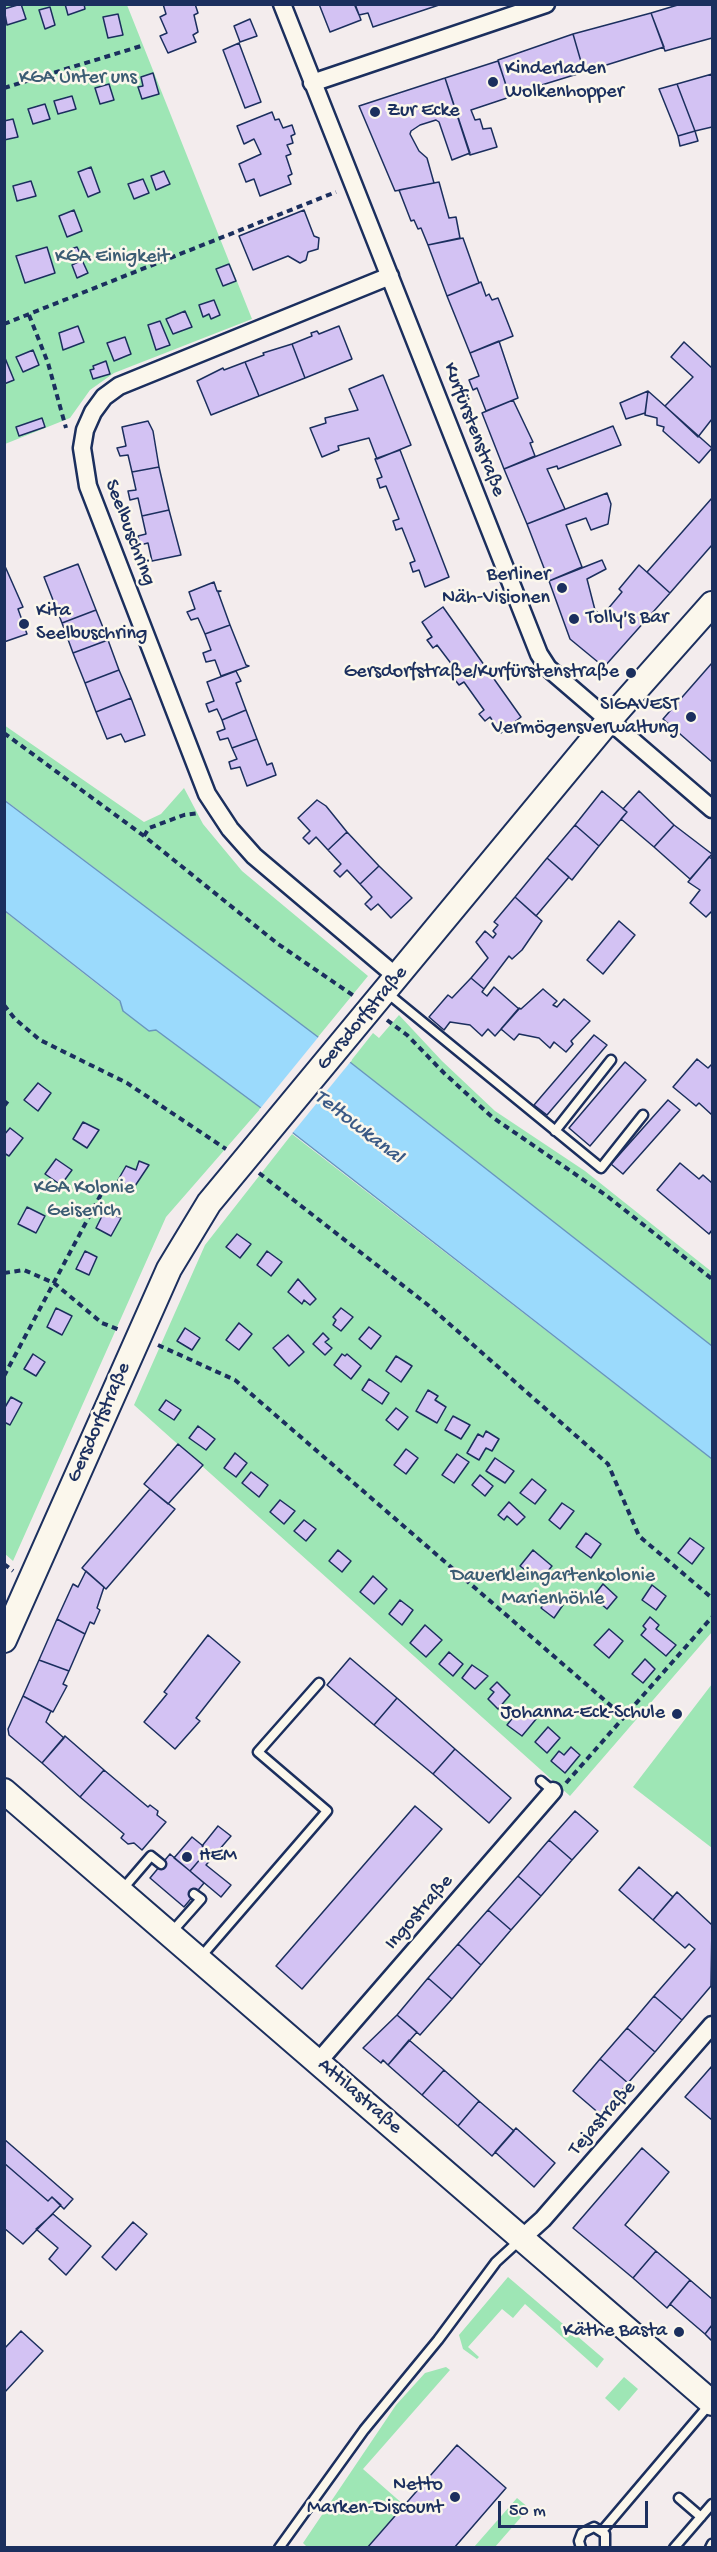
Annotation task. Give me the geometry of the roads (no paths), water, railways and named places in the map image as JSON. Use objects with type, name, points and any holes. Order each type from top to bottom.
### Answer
[{"type":"street","name":"Kurfürstenstraße","points":[[282,4],[539,654],[548,668],[712,809]]},
{"type":"street","points":[[312,83],[546,4]]},
{"type":"street","name":"Seelbuschring","points":[[390,276],[119,386],[104,397],[93,412],[85,430],[82,448],[88,486],[207,794],[230,830],[254,856],[392,984]]},
{"type":"street","name":"Gersdorfstraße","points":[[4,1640],[169,1269],[209,1203],[610,720],[712,604]]},
{"type":"street","name":"Ingostraße","points":[[318,2062],[547,1786]]},
{"type":"street","name":"Attilastraße","points":[[4,1791],[712,2403]]},
{"type":"street","name":"Tejastraße","points":[[522,2238],[543,2219],[712,2025]]},
{"type":"lane","points":[[392,984],[555,1131],[601,1168],[643,1115]]},
{"type":"lane","points":[[555,1131],[611,1060]]},
{"type":"lane","points":[[199,1959],[327,1811],[258,1752],[319,1683]]},
{"type":"lane","points":[[121,1891],[151,1856],[161,1864]]},
{"type":"lane","points":[[170,1934],[201,1899],[195,1894]]},
{"type":"lane","points":[[279,2547],[364,2430],[438,2340],[496,2262],[522,2238]]},
{"type":"lane","points":[[602,2531],[712,2403]]},
{"type":"lane","points":[[679,2498],[701,2517]]},
{"type":"lane","points":[[674,2547],[712,2504]]},
{"type":"lane","points":[[581,2547],[580,2537],[585,2530],[594,2528],[602,2531],[606,2538],[605,2547]]},
{"type":"water","name":"Teltowkanal","points":[[4,800],[318,1037],[712,1346],[712,1459],[261,1108],[156,1030],[149,1031],[123,1011],[120,1001],[5,911]]},
{"type":"place","name":"Kinderladen Wolkenhopper","points":[[493,82]]},
{"type":"place","name":"Zur Ecke","points":[[375,112]]},
{"type":"place","name":"Berliner Näh-Visionen","points":[[562,588]]},
{"type":"place","name":"Tolly's Bar","points":[[574,619]]},
{"type":"place","name":"Kita Seelbuschring","points":[[24,624]]},
{"type":"place","name":"Gersdorfstraße/Kurfürstenstraße","points":[[631,673]]},
{"type":"place","name":"SIGAVEST Vermögensverwaltung","points":[[691,717]]},
{"type":"place","name":"Johanna-Eck-Schule","points":[[677,1714]]},
{"type":"place","name":"HEM","points":[[187,1857]]},
{"type":"place","name":"Käthe Basta","points":[[679,2332]]},
{"type":"place","name":"Netto Marken-Discount","points":[[455,2497]]},
{"type":"park label","name":"KGA Unter uns","points":[[78,79]]},
{"type":"park label","name":"KGA Einigkeit","points":[[112,258]]},
{"type":"park label","name":"KGA Kolonie Geiserich","points":[[84,1200]]},
{"type":"park label","name":"Dauerkleingartenkolonie Marienhöhle","points":[[553,1588]]}]
